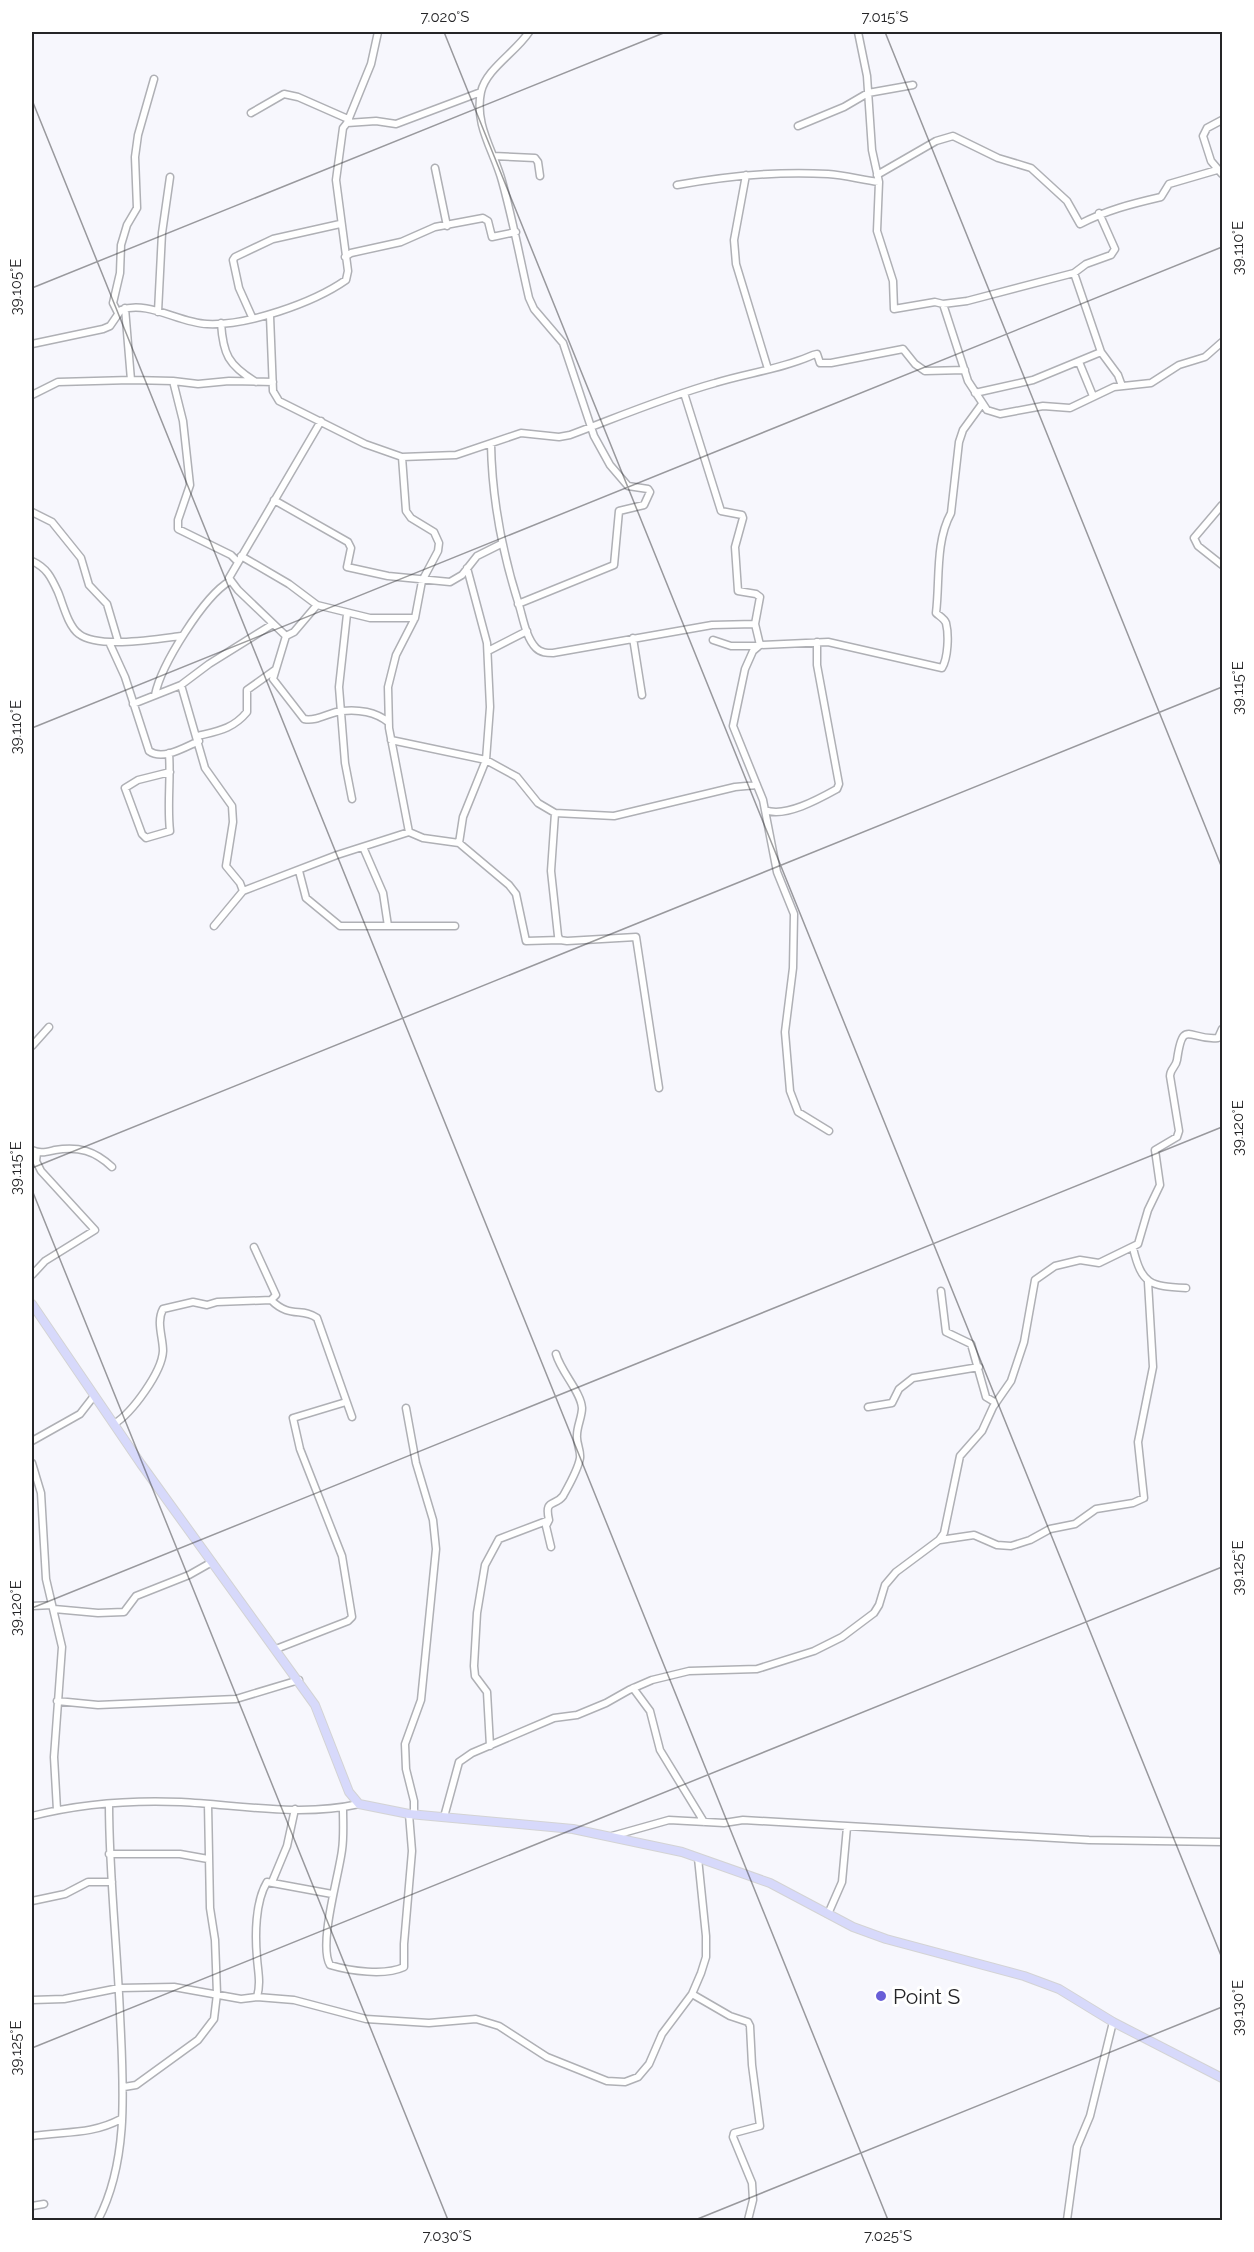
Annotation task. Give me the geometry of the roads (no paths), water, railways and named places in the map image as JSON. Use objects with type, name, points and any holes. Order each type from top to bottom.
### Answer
[{"type":"main road","points":[[32,1304],[94,1396],[299,1680],[326,1728],[349,1792],[360,1804],[412,1814],[573,1829],[612,1836],[698,1858],[770,1883],[828,1914],[886,1939],[1024,1976],[1050,1986],[1113,2022],[1222,2078]]},
{"type":"street","points":[[32,344],[103,329],[110,326],[118,313],[125,308],[158,312],[205,324],[270,316],[346,280],[348,271],[340,224],[336,174],[343,128],[371,64],[378,32]]},
{"type":"street","points":[[518,604],[614,565],[619,511],[644,505],[650,496],[648,489],[631,488],[615,471],[601,450],[591,427],[569,355],[563,343],[534,309],[529,298],[516,232],[482,126],[481,92],[493,69],[515,51],[529,32]]},
{"type":"street","points":[[858,32],[868,93],[872,150],[878,178],[877,231],[893,281],[894,309],[935,302],[942,304],[967,301],[1074,273],[1086,264],[1113,253],[1113,242],[1100,213]]},
{"type":"street","points":[[118,313],[113,303],[120,273],[121,245],[137,208],[135,157],[138,135],[154,79]]},
{"type":"street","points":[[798,126],[844,107],[868,93],[913,85]]},
{"type":"street","points":[[251,113],[284,94],[298,97],[347,121],[396,124],[481,92]]},
{"type":"street","points":[[677,185],[746,174],[830,174],[878,178],[936,141],[953,136],[998,159],[1031,168],[1067,201],[1075,213],[1077,224],[1100,213],[1161,197],[1170,184],[1220,172],[1203,136],[1207,128],[1222,120]]},
{"type":"street","points":[[493,156],[535,158],[538,162],[540,176]]},
{"type":"street","points":[[435,168],[447,226]]},
{"type":"street","points":[[746,174],[734,248],[736,264],[768,369]]},
{"type":"street","points":[[158,312],[162,243],[170,177]]},
{"type":"street","points":[[345,257],[351,253],[390,246],[435,227],[483,218],[488,221],[492,237],[516,232]]},
{"type":"street","points":[[252,317],[238,288],[233,260],[242,252],[273,239],[340,224]]},
{"type":"street","points":[[1074,273],[1101,352],[1118,375],[1122,386]]},
{"type":"street","points":[[942,304],[975,393],[992,413],[1000,414],[1043,406],[1070,408],[1093,396],[1122,386],[1156,381],[1179,365],[1205,357],[1222,342]]},
{"type":"street","points":[[125,308],[131,380]]},
{"type":"street","points":[[270,316],[273,382],[276,397],[283,405],[321,421],[365,444],[402,457],[456,455],[515,434],[528,433],[559,437],[684,393],[785,366],[817,354],[820,363],[831,363],[903,349],[915,364],[925,371],[965,370]]},
{"type":"street","points":[[221,323],[224,352],[242,372],[256,382]]},
{"type":"street","points":[[975,393],[1033,380],[1101,352]]},
{"type":"street","points":[[1079,362],[1093,396]]},
{"type":"street","points":[[32,395],[40,388],[58,382],[131,380],[198,384],[220,381],[273,382]]},
{"type":"street","points":[[174,381],[183,421],[190,486],[177,526],[180,531],[290,584],[317,605],[370,618],[415,618]]},
{"type":"street","points":[[684,393],[721,511],[742,515],[744,518],[735,547],[737,588],[741,593],[756,594],[760,597],[755,624],[759,646],[745,669],[733,726],[757,785],[765,810],[777,872],[794,914],[794,968],[785,1032],[790,1091],[798,1112],[829,1131]]},
{"type":"street","points":[[713,640],[731,646],[817,642],[838,644],[942,668],[946,660],[946,627],[944,620],[936,613],[939,567],[954,491],[959,442],[963,430],[982,404]]},
{"type":"street","points":[[155,694],[158,682],[181,636],[230,581],[230,574],[321,421]]},
{"type":"street","points":[[490,444],[501,544],[527,631],[536,648],[548,653],[712,625],[755,624]]},
{"type":"street","points":[[402,457],[406,511],[411,518],[434,532],[439,543],[438,551],[422,581],[415,618],[396,655],[391,673],[388,722],[409,832]]},
{"type":"street","points":[[274,500],[348,542],[351,548],[346,565],[350,569],[422,581],[450,582],[462,575],[477,556],[501,544]]},
{"type":"street","points":[[1222,505],[1194,538],[1198,546],[1222,565]]},
{"type":"street","points":[[32,512],[52,522],[81,558],[89,585],[107,604],[118,641]]},
{"type":"street","points":[[32,561],[49,574],[78,633],[109,642],[181,636]]},
{"type":"street","points":[[459,843],[466,810],[486,760],[490,707],[488,651],[467,568]]},
{"type":"street","points":[[230,581],[286,636]]},
{"type":"street","points":[[317,605],[294,632],[286,636],[274,682],[304,719],[316,719],[342,711],[373,713],[388,722]]},
{"type":"street","points":[[347,614],[339,673],[345,763],[352,799]]},
{"type":"street","points":[[133,704],[181,686],[208,664],[273,624]]},
{"type":"street","points":[[488,651],[527,631]]},
{"type":"street","points":[[633,638],[642,695]]},
{"type":"street","points":[[109,642],[149,751],[155,755],[169,753],[198,738],[226,730],[235,724],[247,712],[247,690],[276,669]]},
{"type":"street","points":[[765,810],[785,810],[837,789],[817,665],[817,642]]},
{"type":"street","points":[[181,686],[205,768],[232,806],[233,822],[226,866],[242,885],[243,891]]},
{"type":"street","points":[[391,740],[486,760],[517,777],[538,803],[555,813],[614,816],[735,787],[757,785]]},
{"type":"street","points":[[169,753],[170,772],[170,831],[146,838],[141,834],[125,788],[138,780],[170,772]]},
{"type":"street","points":[[555,813],[551,871],[560,940]]},
{"type":"street","points":[[214,926],[243,891],[337,855],[409,832],[423,838],[459,843],[514,891],[526,941],[636,937],[659,1088]]},
{"type":"street","points":[[363,847],[383,893],[388,926]]},
{"type":"street","points":[[298,871],[306,898],[336,924],[346,926],[455,926]]},
{"type":"street","points":[[32,1046],[49,1027]]},
{"type":"street","points":[[444,1817],[459,1762],[490,1746],[554,1718],[569,1717],[587,1711],[633,1688],[689,1671],[757,1669],[814,1651],[842,1637],[874,1613],[885,1585],[896,1572],[939,1540],[945,1528],[958,1460],[982,1431],[996,1403],[1009,1384],[1024,1342],[1035,1280],[1055,1266],[1080,1260],[1099,1263],[1138,1244],[1148,1210],[1160,1185],[1155,1150],[1179,1134],[1179,1120],[1170,1076],[1170,1069],[1177,1062],[1178,1042],[1181,1037],[1190,1034],[1218,1038],[1222,1029]]},
{"type":"street","points":[[32,1275],[45,1261],[95,1230],[94,1226],[48,1180],[38,1166],[34,1151],[65,1149],[88,1151],[97,1154],[112,1167]]},
{"type":"street","points":[[114,1424],[124,1418],[138,1400],[162,1358],[160,1321],[163,1309],[193,1302],[207,1305],[218,1302],[276,1298],[254,1247]]},
{"type":"street","points":[[1133,1248],[1140,1272],[1148,1281],[1156,1286],[1186,1288]]},
{"type":"street","points":[[939,1540],[974,1535],[997,1545],[1011,1546],[1030,1540],[1050,1529],[1075,1524],[1096,1509],[1133,1503],[1144,1498],[1138,1442],[1153,1367],[1148,1281]]},
{"type":"street","points":[[941,1291],[946,1332],[971,1344],[986,1397],[996,1403]]},
{"type":"street","points":[[271,1300],[285,1311],[313,1314],[317,1317],[352,1418]]},
{"type":"street","points":[[551,1547],[546,1526],[549,1520],[547,1510],[550,1503],[562,1497],[576,1472],[580,1455],[576,1437],[582,1404],[562,1370],[556,1354]]},
{"type":"street","points":[[868,1407],[892,1403],[899,1389],[912,1378],[979,1367]]},
{"type":"street","points":[[32,1440],[80,1414],[94,1396]]},
{"type":"street","points":[[276,1649],[348,1622],[351,1617],[342,1556],[300,1449],[293,1418],[346,1402]]},
{"type":"street","points":[[343,1808],[342,1850],[332,1894],[326,1950],[330,1965],[397,1971],[404,1967],[414,1801],[406,1768],[405,1744],[421,1700],[436,1549],[433,1520],[416,1463],[406,1408]]},
{"type":"street","points":[[32,1463],[41,1493],[46,1579],[62,1647],[54,1757],[57,1810]]},
{"type":"street","points":[[490,1746],[487,1692],[475,1676],[474,1666],[478,1603],[485,1565],[499,1539],[549,1520]]},
{"type":"street","points":[[32,1606],[53,1607],[72,1613],[124,1612],[136,1596],[189,1575],[212,1562]]},
{"type":"street","points":[[57,1701],[98,1705],[236,1699],[299,1680]]},
{"type":"street","points":[[633,1688],[650,1711],[660,1750],[704,1822]]},
{"type":"street","points":[[32,1816],[57,1810],[151,1802],[295,1809],[343,1808],[360,1804]]},
{"type":"street","points":[[98,2220],[113,2186],[124,2087],[109,1854],[110,1804]]},
{"type":"street","points":[[124,2087],[136,2085],[198,2040],[214,2019],[218,1994],[207,1859],[208,1804]]},
{"type":"street","points":[[272,1882],[287,1846],[295,1809]]},
{"type":"street","points":[[612,1836],[669,1820],[704,1822],[743,1820],[1089,1840],[1222,1842]]},
{"type":"street","points":[[828,1914],[842,1882],[847,1827]]},
{"type":"street","points":[[109,1854],[180,1854],[207,1859]]},
{"type":"street","points":[[32,2000],[64,1999],[119,1988],[174,1987],[241,1999],[257,1997],[309,2003],[366,2019],[429,2023],[476,2019],[491,2021],[537,2052],[607,2081],[633,2080],[644,2072],[668,2025],[692,1994],[706,1958],[698,1858]]},
{"type":"street","points":[[32,1901],[65,1894],[88,1882],[112,1882]]},
{"type":"street","points":[[257,1997],[260,1980],[256,1949],[258,1917],[267,1882],[332,1894]]},
{"type":"street","points":[[692,1994],[730,2016],[748,2022],[750,2026],[752,2065],[760,2126],[734,2133],[733,2137],[752,2183],[753,2200],[748,2220]]},
{"type":"street","points":[[1067,2220],[1077,2147],[1090,2116],[1113,2022]]},
{"type":"street","points":[[32,2136],[60,2132],[86,2133],[121,2119]]},
{"type":"street","points":[[32,2206],[44,2204]]},
{"type":"place","name":"Point S","points":[[881,1996]]}]
